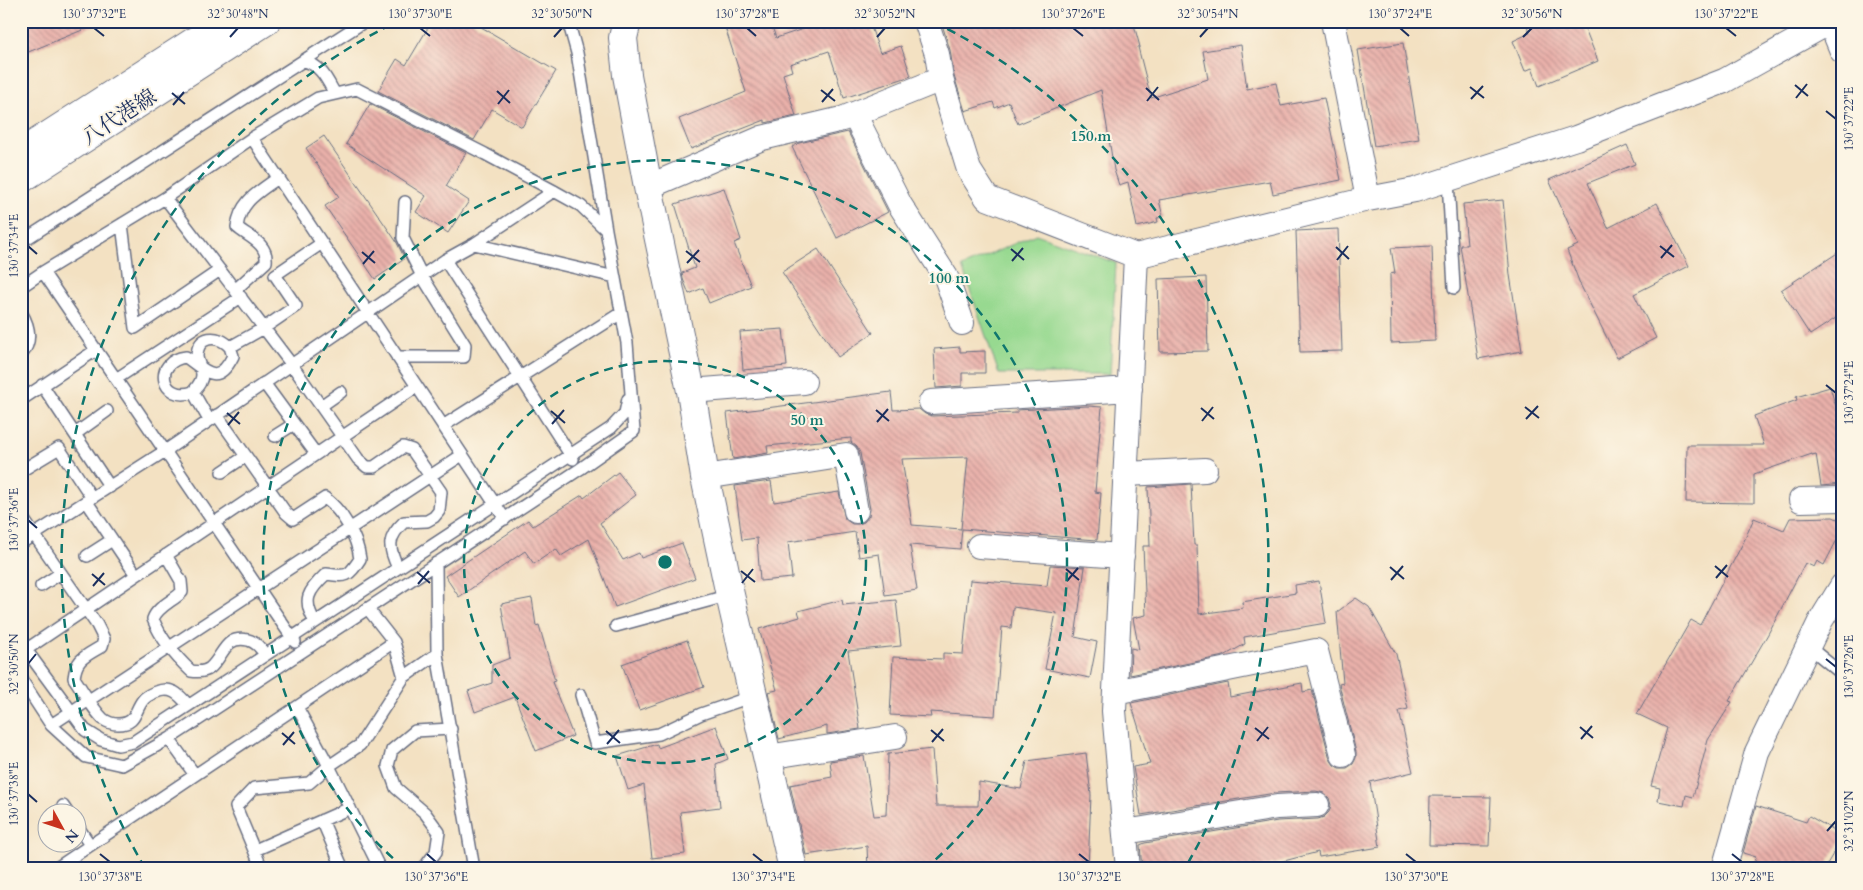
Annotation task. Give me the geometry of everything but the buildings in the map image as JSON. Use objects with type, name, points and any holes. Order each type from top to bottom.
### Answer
[{"type":"street","name":"八代港線","points":[[21,153],[226,21]]},
{"type":"street","name":"八代港線","points":[[21,179],[266,21]]},
{"type":"street","points":[[627,21],[623,38],[627,75],[648,187],[691,391],[705,477],[793,869]]},
{"type":"street","points":[[926,21],[937,54],[941,79],[969,170],[987,198],[1136,256],[1368,199],[1415,190],[1576,138],[1724,81],[1830,21],[1842,51]]},
{"type":"street","points":[[1333,21],[1368,199]]},
{"type":"street","points":[[648,187],[762,138],[842,119],[941,79]]},
{"type":"street","points":[[854,114],[900,205],[946,277],[962,323]]},
{"type":"street","points":[[1128,869],[1114,712],[1136,256]]},
{"type":"street","points":[[691,391],[804,382]]},
{"type":"street","points":[[931,402],[1130,389]]},
{"type":"street","points":[[705,477],[846,454],[856,511]]},
{"type":"street","points":[[1126,474],[1204,470]]},
{"type":"street","points":[[1801,500],[1842,499]]},
{"type":"street","points":[[979,546],[1122,556]]},
{"type":"street","points":[[1724,869],[1757,752],[1820,622],[1842,586]]},
{"type":"street","points":[[1115,692],[1316,651],[1346,741]]},
{"type":"street","points":[[767,757],[895,737]]},
{"type":"street","points":[[1125,832],[1277,807],[1317,805]]},
{"type":"lane","points":[[21,242],[365,21]]},
{"type":"lane","points":[[21,679],[51,725],[86,757],[122,765],[169,739],[580,469],[634,431],[627,343],[571,21]]},
{"type":"lane","points":[[304,61],[312,63],[322,71],[336,94]]},
{"type":"lane","points":[[21,287],[165,198],[252,138],[318,98],[357,89],[486,154],[581,206],[606,230]]},
{"type":"lane","points":[[252,138],[504,519]]},
{"type":"lane","points":[[116,379],[238,294],[266,262],[266,254],[260,245],[237,227],[241,209],[248,201],[278,178]]},
{"type":"lane","points":[[1448,180],[1454,288]]},
{"type":"lane","points":[[21,543],[165,451],[445,260],[474,244],[554,191]]},
{"type":"lane","points":[[165,198],[292,365],[358,459],[367,467],[374,467],[403,447],[412,450],[430,476],[440,492],[439,511],[427,521],[404,522],[394,531],[390,544],[391,554],[398,568]]},
{"type":"lane","points":[[397,357],[464,357],[465,345],[422,276],[403,238],[405,202]]},
{"type":"lane","points":[[122,224],[135,328],[220,270]]},
{"type":"lane","points":[[230,347],[264,328],[296,306],[275,275],[322,243]]},
{"type":"lane","points":[[474,244],[615,277]]},
{"type":"lane","points":[[445,260],[580,469]]},
{"type":"lane","points":[[43,272],[302,652]]},
{"type":"lane","points":[[21,312],[28,324],[30,336],[28,347],[21,355]]},
{"type":"lane","points":[[443,426],[621,313]]},
{"type":"lane","points":[[230,347],[224,340],[212,338],[203,342],[198,349],[197,358],[199,366],[202,375],[199,384],[193,392],[175,393],[168,387],[164,378],[168,364],[176,358],[186,356],[199,366],[207,372],[218,373],[226,369],[233,356],[230,347]]},
{"type":"lane","points":[[21,400],[96,350]]},
{"type":"lane","points":[[264,383],[316,454]]},
{"type":"lane","points":[[42,386],[110,487]]},
{"type":"lane","points":[[416,387],[136,576],[23,648],[85,730],[101,740],[118,745],[133,742],[611,428],[625,414],[630,387]]},
{"type":"lane","points":[[193,392],[246,456],[286,513],[294,519],[325,498],[333,504],[350,528],[358,544],[360,559],[351,573],[342,576],[326,574],[313,586],[309,596],[308,609],[315,622]]},
{"type":"lane","points":[[320,406],[341,392]]},
{"type":"lane","points":[[75,434],[107,411]]},
{"type":"lane","points":[[275,436],[294,424]]},
{"type":"lane","points":[[21,471],[58,448],[112,540],[136,576]]},
{"type":"lane","points":[[51,725],[462,455]]},
{"type":"lane","points":[[222,472],[246,456]]},
{"type":"lane","points":[[21,520],[24,520],[34,534],[97,625],[104,639],[102,646],[78,662],[74,678],[104,720],[115,724],[126,723],[132,719],[142,701],[149,694],[161,690],[170,689],[188,705]]},
{"type":"lane","points":[[87,556],[112,540]]},
{"type":"lane","points":[[166,556],[181,581],[182,592],[156,611],[153,619],[169,647],[191,671],[201,672],[210,668],[230,642],[239,638],[251,641],[261,648],[265,655]]},
{"type":"lane","points":[[436,563],[437,654],[474,869]]},
{"type":"lane","points":[[41,586],[61,573]]},
{"type":"lane","points":[[616,626],[730,594]]},
{"type":"lane","points":[[368,609],[394,642],[404,676]]},
{"type":"lane","points":[[55,869],[394,642]]},
{"type":"lane","points":[[1809,647],[1842,674]]},
{"type":"lane","points":[[262,869],[236,807],[254,788],[308,783],[360,745],[404,676],[437,654]]},
{"type":"lane","points":[[581,695],[595,743],[659,734],[701,714],[753,696]]},
{"type":"lane","points":[[297,707],[329,766],[380,869]]},
{"type":"lane","points":[[423,869],[436,852],[440,832],[425,813],[396,788],[388,766],[392,750],[415,731],[451,729]]},
{"type":"lane","points":[[169,739],[195,775]]},
{"type":"lane","points":[[255,850],[350,808]]},
{"type":"lane","points":[[322,820],[343,869]]},
{"type":"green space","points":[[1036,234],[1116,263],[1110,374],[999,374],[962,267]]}]
